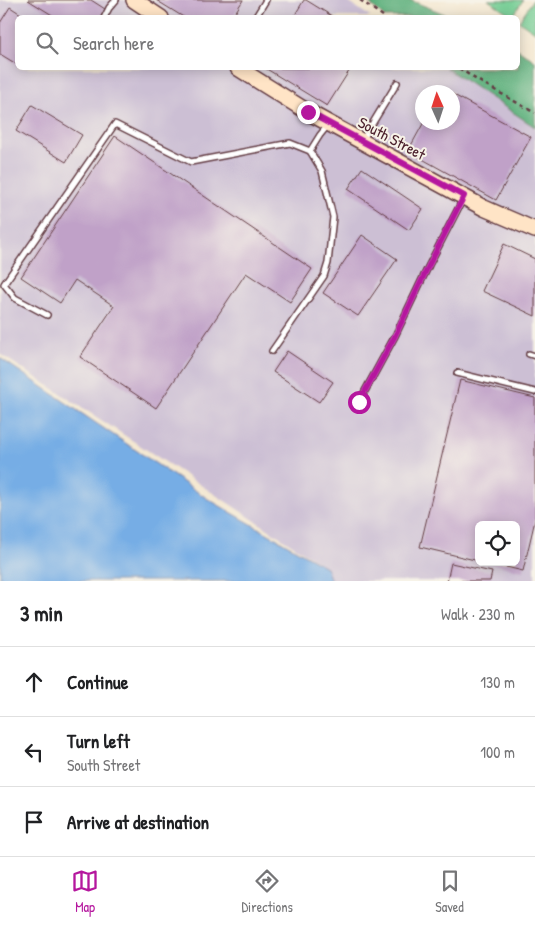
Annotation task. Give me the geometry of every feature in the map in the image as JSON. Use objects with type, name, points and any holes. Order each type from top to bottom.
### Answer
[{"type":"street","points":[[134,0],[156,15]]},
{"type":"street","name":"South Street","points":[[241,70],[308,112],[484,208],[533,227]]},
{"type":"lane","points":[[106,15],[116,0]]},
{"type":"lane","points":[[257,15],[266,0]]},
{"type":"lane","points":[[361,141],[397,83]]},
{"type":"lane","points":[[47,314],[15,298],[2,283],[116,124],[191,162],[290,143],[310,151],[322,170],[333,217],[328,263],[324,276],[272,352]]},
{"type":"lane","points":[[310,151],[330,124]]},
{"type":"lane","points":[[359,402],[395,336],[464,196]]},
{"type":"lane","points":[[457,373],[535,392]]},
{"type":"path","points":[[360,0],[382,15]]},
{"type":"path","points":[[462,70],[535,113]]},
{"type":"shaded area","points":[[0,0],[345,0],[368,15],[15,15],[15,70],[449,70],[535,127],[535,581],[331,581],[326,567],[0,354]]},
{"type":"green space","points":[[366,0],[410,0],[447,15],[382,15]]},
{"type":"green space","points":[[488,0],[523,0],[514,15]]},
{"type":"green space","points":[[533,0],[535,0],[535,32],[520,22]]},
{"type":"green space","points":[[520,50],[535,61],[535,127],[449,70],[520,70]]},
{"type":"water","points":[[0,358],[208,499],[326,567],[331,581],[0,581]]},
{"type":"building","points":[[28,0],[91,0],[105,9],[102,15],[52,15]]},
{"type":"building","points":[[156,0],[243,0],[234,15],[180,15]]},
{"type":"building","points":[[304,0],[306,0],[330,15],[295,15]]},
{"type":"building","points":[[10,7],[22,15],[15,15],[15,63],[0,54],[0,23]]},
{"type":"building","points":[[268,70],[350,70],[327,106]]},
{"type":"building","points":[[460,98],[531,137],[496,200],[408,151],[420,130],[460,130]]},
{"type":"building","points":[[32,105],[82,135],[66,162],[16,131]]},
{"type":"building","points":[[115,136],[312,269],[290,302],[246,273],[156,408],[80,357],[114,306],[75,280],[60,303],[21,277]]},
{"type":"building","points":[[362,168],[423,209],[409,230],[348,189]]},
{"type":"building","points":[[362,235],[397,259],[358,316],[323,293]]},
{"type":"building","points":[[504,244],[535,259],[535,316],[482,291]]},
{"type":"building","points":[[287,351],[333,382],[319,402],[273,372]]},
{"type":"building","points":[[460,380],[535,398],[535,520],[523,571],[502,566],[520,566],[520,521],[475,521],[475,560],[420,547]]},
{"type":"building","points":[[451,563],[492,572],[490,581],[447,581]]},
{"type":"route","points":[[308,112],[464,196],[395,336],[359,402]]}]
